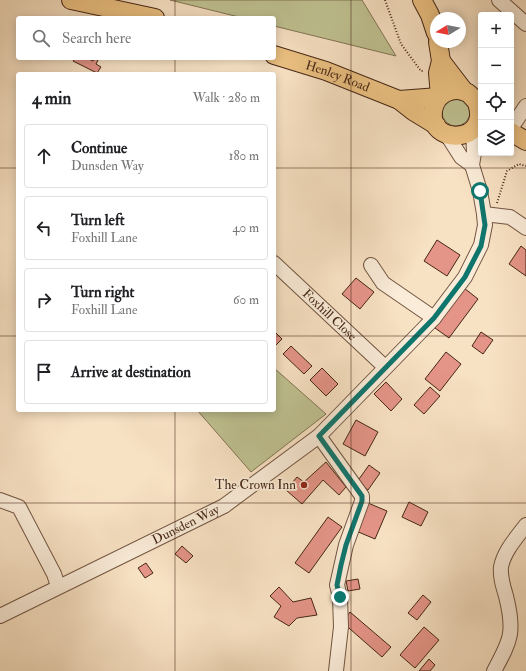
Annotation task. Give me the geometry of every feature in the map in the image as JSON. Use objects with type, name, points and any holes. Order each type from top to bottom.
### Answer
[{"type":"main road","points":[[71,0],[146,16]]},
{"type":"main road","points":[[422,0],[430,15]]},
{"type":"main road","points":[[438,48],[440,96]]},
{"type":"main road","name":"Henley Road","points":[[276,56],[326,71],[400,100],[413,111],[441,130]]},
{"type":"main road","points":[[440,67],[474,100],[479,116],[476,129],[463,135],[441,130],[432,113],[440,96],[452,90],[474,100]]},
{"type":"main road","name":"Henley Road","points":[[400,100],[440,96]]},
{"type":"main road","points":[[514,134],[526,141]]},
{"type":"street","points":[[499,0],[526,24]]},
{"type":"street","points":[[514,124],[526,106]]},
{"type":"street","name":"Dunsden Way","points":[[0,616],[58,586],[224,506],[319,436],[434,318],[465,277],[474,262],[481,246],[485,225],[489,214],[472,165],[476,129]]},
{"type":"street","points":[[441,130],[461,157],[472,165]]},
{"type":"street","points":[[489,214],[510,217],[526,228]]},
{"type":"street","name":"Foxhill Close","points":[[276,265],[386,367]]},
{"type":"street","points":[[371,265],[383,283],[434,318]]},
{"type":"street","points":[[319,436],[362,496],[362,501],[346,545],[337,585],[340,597],[341,627],[336,671]]},
{"type":"street","points":[[0,500],[18,507],[54,574],[58,586]]},
{"type":"street","points":[[494,671],[511,637],[511,621],[500,576],[501,565],[508,550],[526,525]]},
{"type":"path","points":[[385,0],[401,44],[421,71],[440,67]]},
{"type":"path","points":[[489,214],[507,171],[519,164],[526,166]]},
{"type":"green space","points":[[170,0],[362,0],[396,56],[276,26],[276,16],[235,16]]},
{"type":"green space","points":[[456,98],[466,102],[470,112],[466,122],[456,126],[446,122],[442,112],[446,102]]},
{"type":"green space","points":[[276,370],[326,414],[251,472],[199,412],[276,412]]},
{"type":"building","points":[[98,60],[96,64],[101,67],[98,72],[95,72],[73,61]]},
{"type":"building","points":[[437,240],[460,255],[447,276],[424,261]]},
{"type":"building","points":[[521,246],[526,250],[526,276],[509,264]]},
{"type":"building","points":[[356,278],[374,292],[360,309],[342,294]]},
{"type":"building","points":[[464,288],[478,299],[449,338],[435,328]]},
{"type":"building","points":[[481,332],[493,340],[483,354],[472,346]]},
{"type":"building","points":[[276,333],[282,339],[276,345]]},
{"type":"building","points":[[291,346],[312,366],[304,374],[283,354]]},
{"type":"building","points":[[446,352],[461,364],[440,391],[425,379]]},
{"type":"building","points":[[322,368],[338,384],[326,396],[310,380]]},
{"type":"building","points":[[386,382],[402,399],[391,411],[374,394]]},
{"type":"building","points":[[430,387],[440,396],[424,414],[414,405]]},
{"type":"building","points":[[356,420],[378,432],[365,456],[343,444]]},
{"type":"building","name":"The Crown Inn","points":[[326,462],[346,487],[339,495],[323,480],[302,504],[286,490],[297,477],[304,482]]},
{"type":"building","points":[[369,465],[380,473],[368,490],[357,482]]},
{"type":"building","points":[[409,502],[428,512],[421,526],[402,517]]},
{"type":"building","points":[[368,503],[387,511],[375,539],[356,531]]},
{"type":"building","points":[[328,517],[342,527],[309,573],[295,563]]},
{"type":"building","points":[[182,546],[193,556],[186,563],[175,554]]},
{"type":"building","points":[[146,563],[153,573],[145,578],[138,568]]},
{"type":"building","points":[[358,579],[360,589],[348,591],[346,581]]},
{"type":"building","points":[[279,587],[293,602],[311,598],[317,615],[297,618],[289,626],[274,617],[281,606],[270,596]]},
{"type":"building","points":[[423,595],[431,602],[417,620],[408,613]]},
{"type":"building","points":[[350,612],[391,647],[382,657],[342,622]]},
{"type":"building","points":[[424,627],[439,640],[415,668],[400,655]]},
{"type":"building","points":[[429,659],[435,665],[430,671],[419,671]]},
{"type":"place","name":"The Crown Inn","points":[[304,485]]},
{"type":"route","points":[[340,597],[337,585],[346,545],[362,501],[362,496],[345,475],[319,436],[434,318],[465,277],[481,246],[485,225],[480,191]]}]
